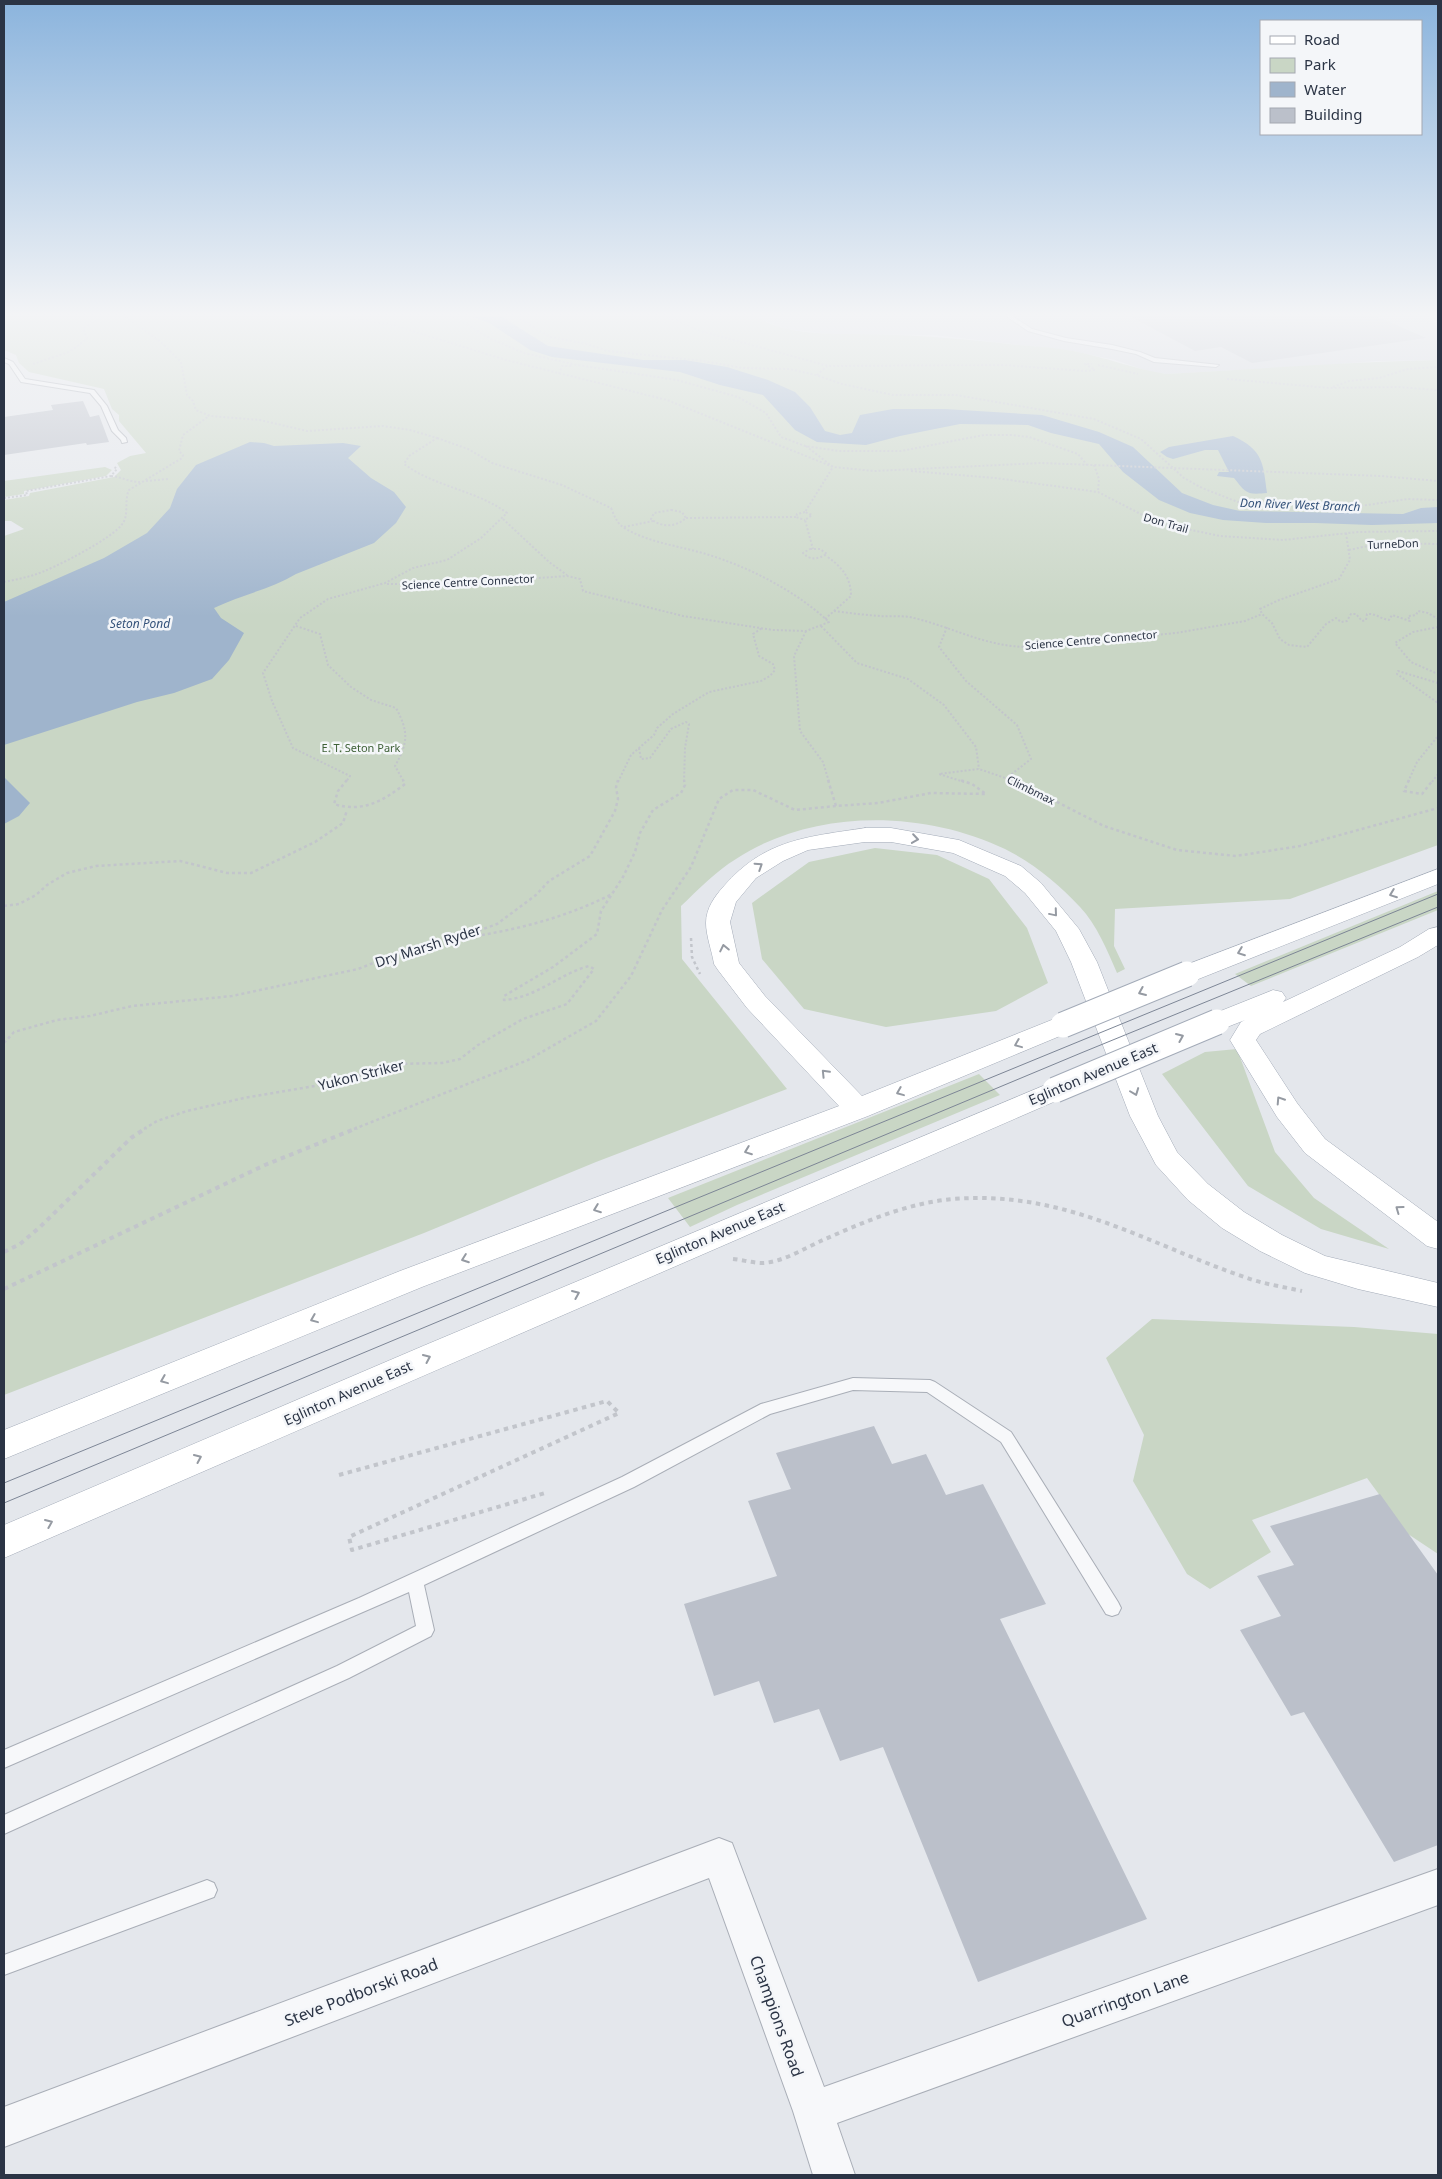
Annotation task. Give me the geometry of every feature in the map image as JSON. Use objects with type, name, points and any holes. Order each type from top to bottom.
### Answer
[{"type":"main road","points":[[858,1109],[756,1002],[727,964],[718,922],[724,900],[748,873],[775,856],[803,844],[842,837],[882,835],[931,841],[959,847],[1013,871],[1033,888],[1067,929],[1084,962],[1144,1116],[1166,1158],[1198,1192],[1232,1220],[1271,1243],[1316,1265],[1438,1295]]},
{"type":"main road","points":[[4,1445],[411,1279],[858,1109],[1186,974],[1438,876]]},
{"type":"main road","name":"Eglinton Avenue East","points":[[4,1542],[703,1240],[1438,927]]},
{"type":"main road","points":[[1438,934],[1367,973],[1250,1028],[1243,1040],[1287,1110],[1315,1146],[1438,1238]]},
{"type":"street","name":"Champions Road","points":[[719,1856],[813,2112],[834,2175]]},
{"type":"street","name":"Steve Podborski Road","points":[[4,2127],[719,1856]]},
{"type":"street","name":"Quarrington Lane","points":[[813,2112],[1438,1887]]},
{"type":"lane","points":[[108,414],[115,430],[124,439],[124,442]]},
{"type":"lane","points":[[4,1759],[365,1604],[628,1482],[766,1409],[853,1384],[930,1386],[1006,1437],[1112,1608]]},
{"type":"lane","points":[[4,1825],[343,1672],[425,1630],[415,1580]]},
{"type":"lane","points":[[4,1965],[206,1890]]},
{"type":"path","points":[[205,414],[210,416],[260,420],[307,431],[327,432],[384,426],[410,430],[468,449],[492,462],[562,485],[598,500],[612,508],[616,522],[636,534],[707,555],[741,568],[794,596],[829,621],[821,626],[857,664],[908,679],[944,705],[976,747],[978,769]]},
{"type":"path","name":"Don Trail","points":[[702,414],[833,467],[874,471],[1020,464],[1174,468]]},
{"type":"path","points":[[766,414],[781,437],[805,446],[839,451],[906,450],[983,435],[1005,435],[1028,437],[1076,453],[1081,456],[1087,465]]},
{"type":"path","points":[[1069,414],[1094,419],[1141,439],[1184,478],[1202,488],[1238,502],[1269,502],[1347,508],[1408,499],[1438,500]]},
{"type":"path","points":[[4,582],[34,575],[80,553],[118,528],[125,521],[126,496],[129,490],[160,474],[182,458],[183,455],[179,451],[183,435],[210,416]]},
{"type":"path","name":"Science Centre Connector","points":[[386,584],[413,568],[447,560],[481,538],[503,519],[507,513],[499,506],[471,493],[412,472],[404,464],[409,456],[436,438]]},
{"type":"path","points":[[805,446],[833,467],[805,512]]},
{"type":"path","points":[[1094,465],[1099,479],[1098,492]]},
{"type":"path","points":[[111,476],[117,469],[112,466]]},
{"type":"path","points":[[1174,468],[1381,476],[1438,481]]},
{"type":"path","name":"Don Trail","points":[[900,470],[995,478],[1098,492],[1108,495],[1138,515],[1158,523],[1184,530],[1257,539],[1283,540],[1346,533],[1438,531]]},
{"type":"path","points":[[4,498],[27,495],[26,491],[111,476],[123,477],[130,482],[168,479]]},
{"type":"path","points":[[652,521],[652,516],[665,511],[682,512],[686,518]]},
{"type":"path","points":[[796,517],[797,514],[805,512],[812,515],[805,520]]},
{"type":"path","points":[[624,526],[652,521],[662,525],[674,525],[681,523],[686,518],[796,517],[805,520]]},
{"type":"path","name":"Science Centre Connector","points":[[503,519],[522,534],[548,564],[567,576],[580,580],[583,591],[683,616],[762,628],[806,631],[821,626]]},
{"type":"path","points":[[805,520],[814,549]]},
{"type":"path","points":[[1346,533],[1350,560],[1339,579],[1279,600],[1260,609],[1262,614],[1272,623],[1274,634],[1297,648],[1307,647],[1326,624],[1336,618],[1341,622],[1347,621],[1351,614],[1356,614],[1362,621],[1366,620],[1367,614],[1370,613],[1376,614],[1384,620],[1389,620],[1392,615],[1395,615],[1410,621],[1408,616],[1416,615],[1418,611],[1422,611],[1438,619]]},
{"type":"path","name":"TurneDon","points":[[1349,550],[1358,546],[1388,542],[1438,544]]},
{"type":"path","points":[[825,619],[851,596],[852,586],[846,573],[826,556],[827,553],[823,550],[814,549],[804,551],[803,554],[813,559],[826,556]]},
{"type":"path","name":"Science Centre Connector","points":[[386,584],[452,584],[567,576]]},
{"type":"path","points":[[296,626],[320,634],[328,665],[351,687],[371,700],[396,708],[405,723],[406,748],[394,766],[405,784],[391,795],[364,808],[347,810],[334,804],[338,791],[350,776],[293,748],[272,701],[263,673],[300,618],[328,600],[386,584]]},
{"type":"path","name":"Science Centre Connector","points":[[834,611],[878,616],[912,617],[947,627],[988,643],[1010,647],[1029,647],[1176,633],[1245,621],[1262,614]]},
{"type":"path","points":[[947,627],[939,648],[966,681],[1017,725],[1031,759],[1008,777]]},
{"type":"path","points":[[1438,627],[1412,632],[1395,643],[1411,662],[1438,674]]},
{"type":"path","name":"Dry Marsh Ryder","points":[[4,1043],[14,1032],[58,1020],[90,1016],[132,1006],[232,996],[358,969],[399,952],[458,938],[497,924],[536,895],[549,881],[590,856],[615,811],[618,799],[616,786],[622,770],[631,754],[654,735],[657,728],[698,698],[717,689],[761,680],[770,676],[776,670],[773,664],[759,656],[753,634],[762,628]]},
{"type":"path","points":[[4,1289],[264,1165],[528,1060],[596,1021],[632,976],[662,910],[691,867],[719,799],[733,790],[753,790],[795,810],[836,806],[823,762],[800,731],[794,656],[806,631]]},
{"type":"path","points":[[1438,683],[1398,671],[1397,674],[1438,703]]},
{"type":"path","name":"Yukon Striker","points":[[4,1252],[20,1244],[40,1227],[131,1138],[157,1121],[187,1111],[244,1098],[320,1086],[378,1071],[393,1064],[442,1063],[460,1059],[478,1044],[523,1019],[567,1004],[592,974],[594,969],[590,966],[581,967],[549,983],[534,994],[515,1001],[504,1000],[504,996],[554,967],[597,934],[601,911],[613,894],[635,852],[640,833],[652,810],[681,793],[685,785],[683,775],[689,724],[686,722],[670,729],[650,758],[641,759],[639,748]]},
{"type":"path","points":[[1438,736],[1417,762],[1404,791],[1422,794],[1438,774]]},
{"type":"path","name":"Climbmax","points":[[836,806],[878,803],[932,793],[986,794],[972,784],[939,774],[978,769],[1008,777],[1104,826],[1176,850],[1236,856],[1300,846],[1438,808]]},
{"type":"path","points":[[4,906],[18,904],[36,895],[47,885],[67,873],[96,866],[180,861],[227,873],[251,874],[315,842],[343,822],[347,810]]},
{"type":"path","points":[[458,938],[534,926],[572,914],[613,894]]},
{"type":"path","points":[[691,936],[689,945],[697,970],[703,978]]},
{"type":"path","points":[[703,1240],[714,1251],[735,1260],[764,1263],[784,1257],[861,1224],[915,1204],[953,1199],[992,1198],[1064,1208],[1108,1222],[1249,1279],[1308,1292]]},
{"type":"path","points":[[339,1475],[607,1401],[619,1413],[349,1537],[352,1550],[550,1492]]},
{"type":"green space","name":"E. T. Seton Park","points":[[117,414],[1438,414],[1438,845],[1290,899],[1115,909],[1114,946],[1125,969],[1117,973],[1092,922],[1063,890],[1035,867],[1005,849],[973,836],[940,827],[905,822],[869,820],[834,823],[799,830],[766,842],[721,869],[681,906],[682,959],[787,1089],[596,1162],[424,1233],[4,1395],[4,536],[24,529],[11,521],[4,521],[4,500],[29,496],[30,493],[114,477],[121,470],[117,463],[130,456],[146,453],[119,421]]},
{"type":"green space","points":[[105,467],[112,470],[106,476],[24,491],[24,494],[4,497],[4,481]]},
{"type":"green space","points":[[875,848],[937,855],[989,879],[1027,928],[1048,983],[996,1011],[886,1027],[804,1009],[762,959],[752,903],[809,862]]},
{"type":"green space","points":[[1438,891],[1438,910],[1251,986],[1235,974]]},
{"type":"green space","points":[[1237,1049],[1275,1152],[1314,1198],[1389,1249],[1321,1229],[1248,1186],[1162,1074],[1205,1052]]},
{"type":"green space","points":[[979,1074],[1000,1095],[737,1205],[690,1227],[668,1198]]},
{"type":"green space","points":[[1152,1319],[1354,1327],[1438,1334],[1438,1554],[1408,1534],[1367,1478],[1252,1520],[1271,1552],[1210,1589],[1187,1574],[1133,1481],[1144,1435],[1106,1358]]},
{"type":"water","points":[[780,414],[814,414],[825,431],[840,435],[852,433],[860,415],[867,414],[1042,415],[1099,432],[1133,447],[1182,493],[1213,505],[1240,511],[1403,514],[1421,508],[1438,507],[1438,523],[1372,525],[1266,523],[1223,520],[1190,513],[1159,500],[1123,472],[1099,444],[1051,433],[1028,425],[960,424],[866,445],[817,442],[795,430]]},
{"type":"water","points":[[1233,436],[1250,446],[1260,458],[1267,493],[1255,494],[1247,492],[1234,478],[1217,476],[1219,472],[1229,472],[1218,450],[1205,450],[1173,459],[1160,452],[1169,447]]},
{"type":"water","name":"Seton Pond","points":[[250,442],[274,446],[343,443],[361,446],[348,458],[371,478],[394,492],[406,507],[396,523],[374,543],[214,608],[221,618],[244,633],[229,660],[212,679],[174,693],[137,702],[4,745],[4,602],[104,558],[147,533],[170,508],[177,489],[196,465]]},
{"type":"water","points":[[4,777],[30,803],[19,816],[4,824]]},
{"type":"building","points":[[27,414],[89,414],[90,417],[99,415],[109,442],[87,445],[86,443],[4,455],[4,417]]},
{"type":"building","points":[[874,1426],[892,1464],[926,1454],[946,1495],[983,1484],[1046,1604],[1000,1619],[1147,1919],[978,1982],[883,1747],[840,1761],[819,1709],[774,1723],[759,1681],[714,1696],[684,1604],[777,1576],[748,1501],[791,1489],[776,1453]]},
{"type":"building","points":[[1380,1494],[1438,1575],[1438,1845],[1394,1862],[1304,1712],[1291,1716],[1240,1630],[1281,1616],[1257,1576],[1294,1565],[1270,1526]]},
{"type":"tram line","points":[[4,1483],[1438,894]]},
{"type":"tram line","points":[[4,1503],[1081,1053],[1438,907]]},
{"type":"water label","name":"Don River West Branch","points":[[1300,505]]}]
